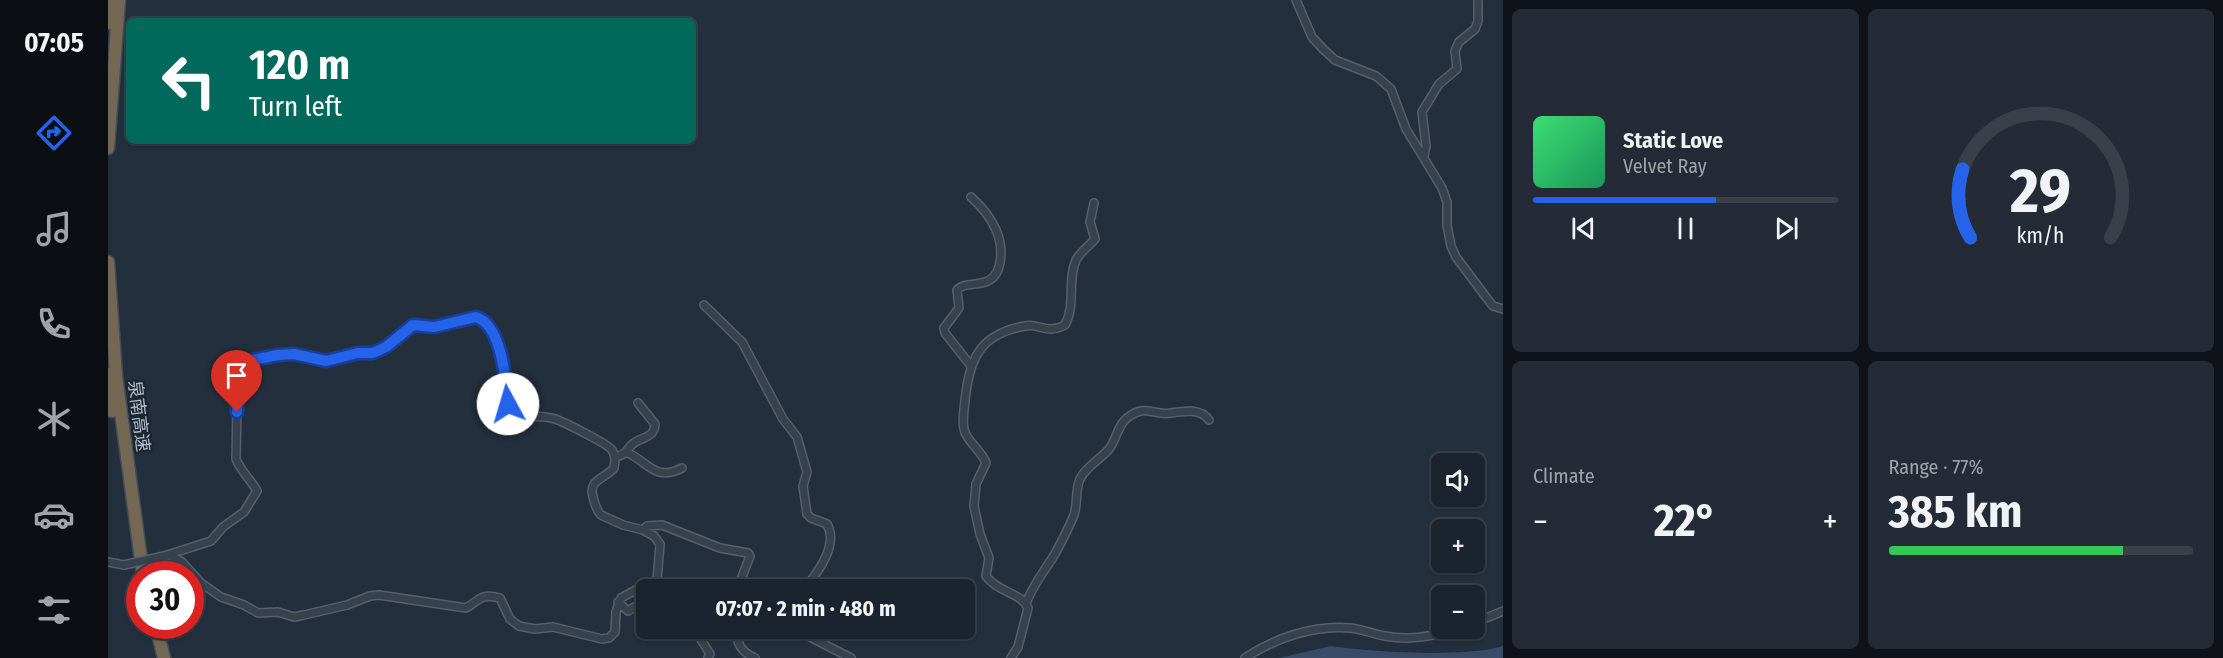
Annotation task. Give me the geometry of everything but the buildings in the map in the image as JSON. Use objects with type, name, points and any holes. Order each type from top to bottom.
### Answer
[{"type":"highway","points":[[108,23],[109,0]]},
{"type":"highway","points":[[108,148],[119,0]]},
{"type":"highway","name":"泉南高速","points":[[108,261],[116,376],[141,561]]},
{"type":"highway","name":"泉南高速","points":[[108,374],[134,561]]},
{"type":"highway","points":[[152,639],[157,658]]},
{"type":"highway","points":[[159,639],[164,658]]},
{"type":"street","points":[[1296,0],[1312,37],[1324,50],[1344,64],[1376,76],[1391,89],[1406,129],[1442,188],[1447,202],[1450,246],[1493,306],[1503,309]]},
{"type":"street","points":[[1424,156],[1426,146],[1422,112],[1439,84],[1457,69],[1455,51],[1459,42],[1475,29],[1478,21],[1478,2]]},
{"type":"street","points":[[971,197],[985,212],[997,232],[1000,264],[996,274],[985,283],[961,286],[957,290],[959,308],[945,328],[945,333],[971,366]]},
{"type":"street","points":[[1026,604],[1000,589],[986,576],[989,558],[980,534],[974,506],[976,484],[986,464],[964,429],[966,394],[973,357],[995,337],[1025,326],[1045,330],[1065,325],[1072,295],[1073,268],[1084,249],[1095,239],[1090,222],[1094,203]]},
{"type":"street","points":[[704,305],[742,342],[783,419],[797,437],[807,472],[803,486],[807,514],[810,518],[827,524],[831,535],[829,549],[813,579]]},
{"type":"street","points":[[108,562],[124,564],[167,555],[211,541],[223,527],[244,512],[257,491],[252,480],[237,462],[237,404],[242,390],[240,369],[260,357],[294,354],[326,361],[358,353],[373,353],[386,347],[413,325],[434,327],[478,318],[489,325],[501,351],[508,404],[511,409],[526,417],[555,419],[609,447],[616,457]]},
{"type":"street","points":[[616,457],[628,453],[634,443],[647,438],[655,429],[655,424],[638,403]]},
{"type":"street","points":[[1011,658],[1018,647],[1028,613],[1026,604],[1034,584],[1056,551],[1074,516],[1079,481],[1085,471],[1110,448],[1120,425],[1139,411],[1148,410],[1163,414],[1193,412],[1202,414],[1209,420]]},
{"type":"street","points":[[628,453],[660,473],[674,472],[682,468]]},
{"type":"street","points":[[616,457],[612,471],[593,484],[591,491],[596,508],[601,515],[623,525],[644,530],[654,536],[660,544],[658,579]]},
{"type":"street","points":[[644,530],[647,526],[662,525],[720,548],[747,553],[750,556],[741,579]]},
{"type":"street","points":[[167,555],[182,562],[201,583],[221,597],[258,613],[278,612],[294,617],[379,595],[466,608],[481,597],[488,596],[500,598],[510,619],[519,626],[535,629],[553,627],[602,639],[609,638],[615,633],[618,602],[636,590]]},
{"type":"street","points":[[618,602],[628,611],[636,606]]},
{"type":"street","points":[[1485,618],[1503,611]]},
{"type":"street","points":[[1245,658],[1274,640],[1326,629],[1347,628],[1410,639],[1431,636]]},
{"type":"street","points":[[701,639],[710,654],[708,658]]},
{"type":"street","points":[[737,639],[738,644],[747,654],[756,658]]},
{"type":"street","points":[[814,639],[851,658]]},
{"type":"water","points":[[1331,646],[1394,652],[1443,653],[1487,650],[1503,646],[1503,658],[1279,658]]},
{"type":"route","points":[[237,412],[242,390],[239,372],[252,360],[260,357],[294,354],[332,361],[358,353],[378,352],[413,325],[434,327],[450,325],[476,317],[489,325],[501,351],[508,404]]}]
